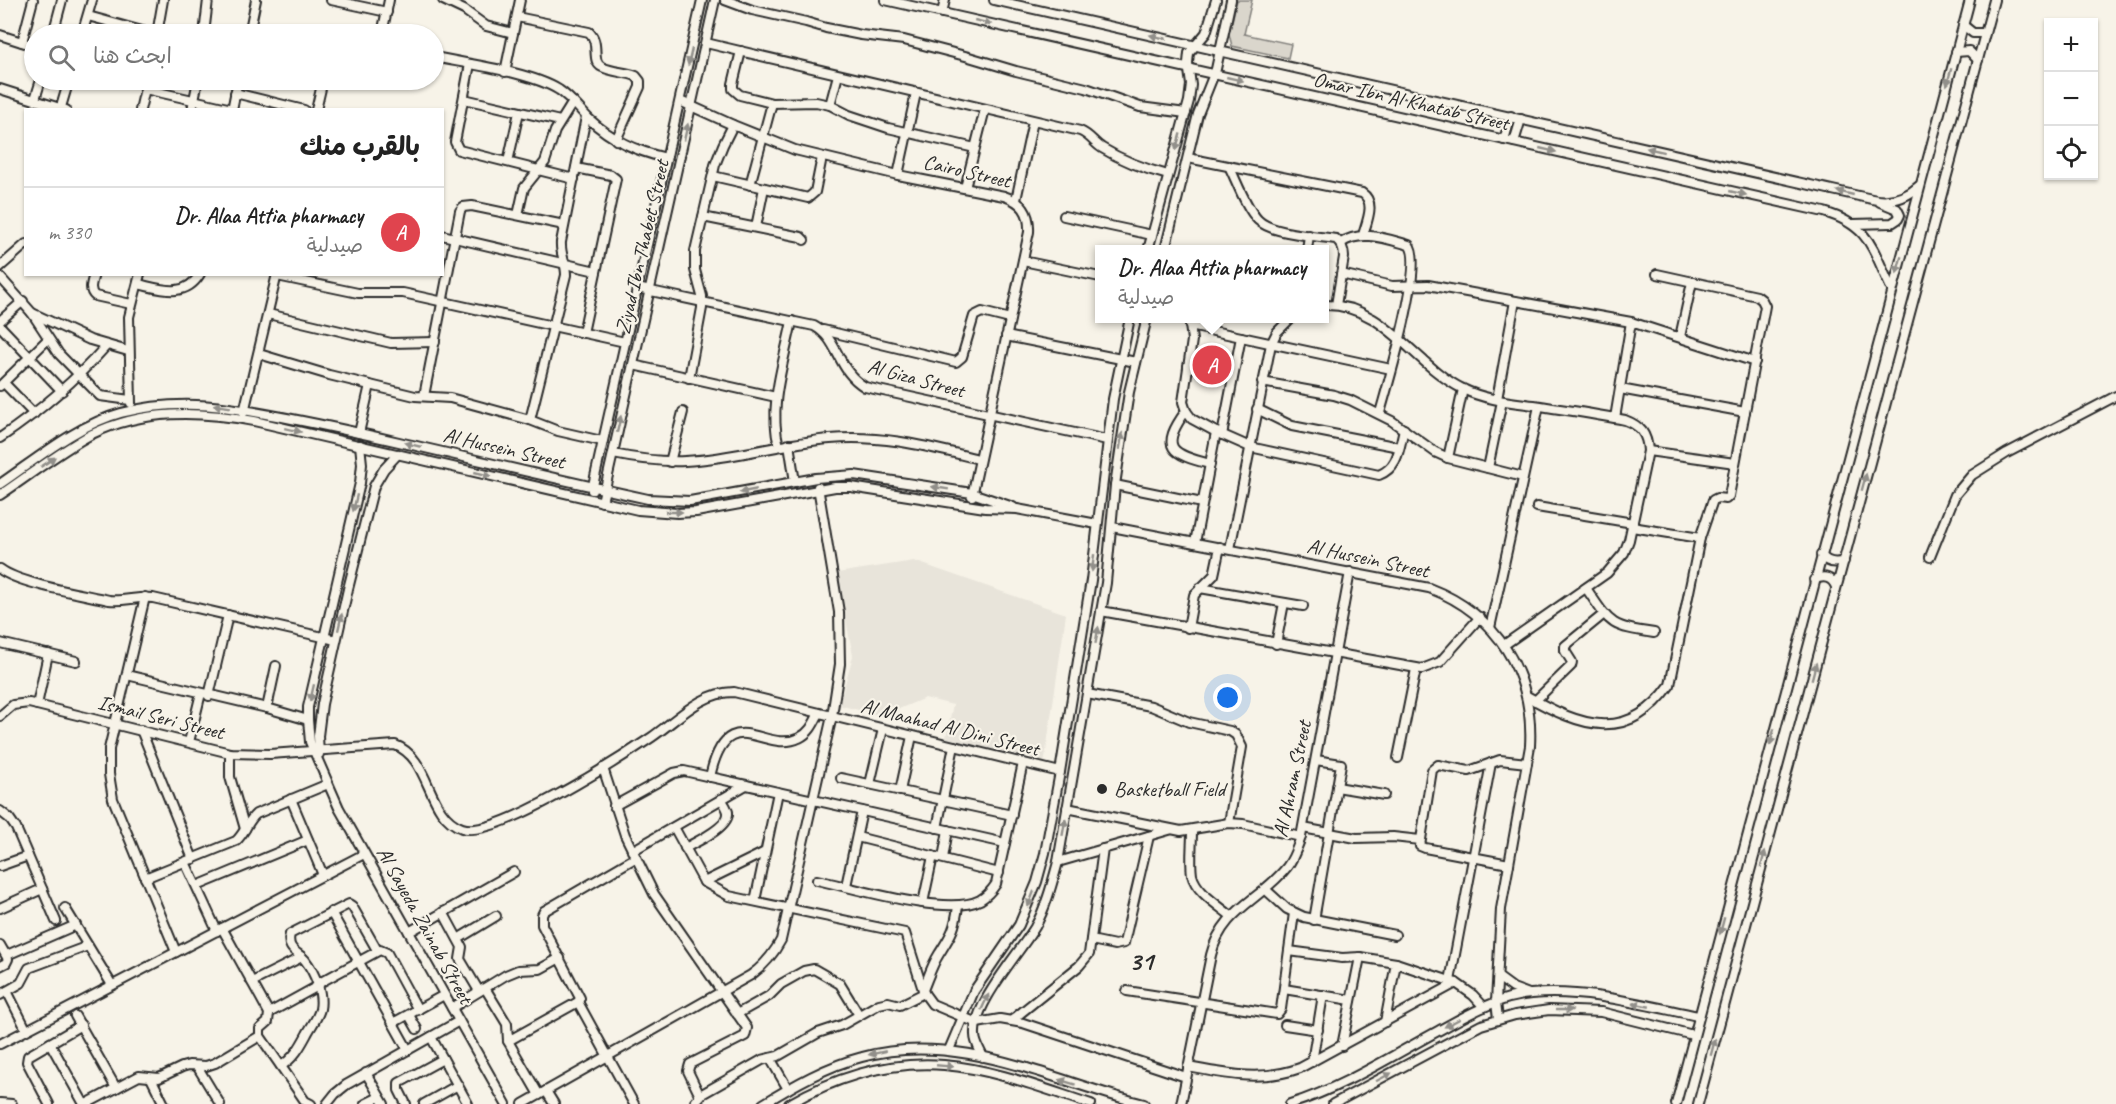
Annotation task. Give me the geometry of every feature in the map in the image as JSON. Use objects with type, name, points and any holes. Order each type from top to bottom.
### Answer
[{"type":"street","points":[[27,24],[33,0]]},
{"type":"street","points":[[56,24],[62,0]]},
{"type":"street","points":[[85,24],[92,0]]},
{"type":"street","points":[[157,24],[163,0]]},
{"type":"street","points":[[205,24],[208,0]]},
{"type":"street","points":[[251,24],[256,0]]},
{"type":"street","points":[[331,0],[387,12]]},
{"type":"street","points":[[384,24],[389,0]]},
{"type":"street","points":[[442,0],[464,10],[486,26],[513,33]]},
{"type":"street","points":[[505,72],[520,0]]},
{"type":"street","name":"Ziyad Ibn Thabet Street","points":[[590,499],[702,0]]},
{"type":"street","name":"Ziyad Ibn Thabet Street","points":[[602,502],[715,0]]},
{"type":"street","points":[[725,0],[752,10],[826,28],[903,40],[969,57],[1086,88],[1140,107],[1200,108]]},
{"type":"street","name":"Omar Ibn Al Khatab Street","points":[[885,0],[1824,212],[1853,224],[1863,232],[1892,290]]},
{"type":"street","points":[[942,13],[945,0]]},
{"type":"street","name":"Omar Ibn Al Khatab Street","points":[[994,0],[1872,199],[1895,200],[1909,194],[1920,185]]},
{"type":"street","points":[[1149,245],[1187,109],[1191,85],[1189,53],[1206,33],[1216,0]]},
{"type":"street","points":[[1168,245],[1200,108],[1214,74],[1231,0]]},
{"type":"street","points":[[1676,1104],[1970,0]]},
{"type":"street","points":[[1698,1104],[1994,0]]},
{"type":"street","points":[[88,16],[118,24]]},
{"type":"street","points":[[517,17],[590,32],[596,42],[595,58],[602,67],[636,76],[640,81],[640,87],[616,140]]},
{"type":"street","points":[[1963,25],[1973,33],[1985,33]]},
{"type":"street","points":[[0,35],[22,42],[24,34]]},
{"type":"street","points":[[706,43],[1084,133],[1098,146],[1113,154],[1140,167],[1168,175]]},
{"type":"street","points":[[741,51],[733,89],[741,95],[772,103],[816,102],[830,105],[868,122],[975,148]]},
{"type":"street","points":[[1956,52],[1969,51],[1978,60]]},
{"type":"street","points":[[444,59],[505,72],[550,85],[616,140],[632,148],[666,158]]},
{"type":"street","points":[[470,64],[456,146],[463,152],[574,178]]},
{"type":"street","points":[[830,105],[838,75]]},
{"type":"street","points":[[0,89],[64,108],[67,90]]},
{"type":"street","points":[[35,99],[38,90]]},
{"type":"street","points":[[140,108],[145,90]]},
{"type":"street","points":[[149,90],[224,108]]},
{"type":"street","points":[[192,108],[196,90]]},
{"type":"street","points":[[232,108],[236,90]]},
{"type":"street","points":[[316,108],[321,90]]},
{"type":"street","points":[[235,93],[296,108]]},
{"type":"street","points":[[898,175],[916,93]]},
{"type":"street","points":[[464,99],[560,121]]},
{"type":"street","name":"Cairo Street","points":[[680,101],[795,150],[898,175],[1004,196],[1016,200],[1028,214],[1030,223],[1023,261],[970,505]]},
{"type":"street","points":[[518,215],[524,188],[544,162],[560,121],[573,102]]},
{"type":"street","points":[[750,184],[772,103]]},
{"type":"street","points":[[965,188],[985,109]]},
{"type":"street","points":[[508,162],[519,112]]},
{"type":"street","points":[[1504,140],[1511,116]]},
{"type":"street","points":[[530,420],[566,275],[560,250],[586,117]]},
{"type":"street","points":[[1514,142],[1521,119]]},
{"type":"street","points":[[1016,200],[1033,121]]},
{"type":"street","points":[[689,378],[702,302],[694,258],[718,155],[733,125]]},
{"type":"street","points":[[712,176],[804,197],[812,195],[822,157]]},
{"type":"street","points":[[1188,158],[1362,193],[1370,200],[1363,235]]},
{"type":"street","points":[[1229,166],[1252,213],[1261,223],[1272,228],[1335,239],[1341,243],[1344,250],[1336,304]]},
{"type":"street","points":[[576,168],[612,175],[616,179],[583,333]]},
{"type":"street","points":[[756,227],[764,188]]},
{"type":"street","points":[[1853,224],[1892,223],[1898,219],[1900,214],[1897,209],[1872,199]]},
{"type":"street","points":[[424,396],[460,211],[467,206],[564,225]]},
{"type":"street","points":[[1064,216],[1152,235]]},
{"type":"street","points":[[703,217],[801,237],[804,240]]},
{"type":"street","points":[[1308,245],[1309,235]]},
{"type":"street","points":[[1341,243],[1363,235],[1405,244],[1412,248],[1414,264],[1412,286],[1380,413]]},
{"type":"street","points":[[444,236],[596,271]]},
{"type":"street","points":[[0,267],[24,246]]},
{"type":"street","points":[[1023,261],[1095,276]]},
{"type":"street","points":[[1341,274],[1392,286],[1428,285],[1631,322],[1755,362]]},
{"type":"street","points":[[1527,696],[1578,721],[1595,725],[1630,720],[1646,712],[1659,700],[1670,685],[1700,538],[1713,500],[1726,499],[1729,496],[1765,306],[1757,296],[1657,274]]},
{"type":"street","points":[[94,276],[92,294],[131,304]]},
{"type":"street","points":[[132,411],[128,324],[140,276]]},
{"type":"street","points":[[138,284],[176,291],[190,286],[198,276]]},
{"type":"street","points":[[243,419],[277,276]]},
{"type":"street","points":[[282,276],[358,293],[403,293],[625,342]]},
{"type":"street","points":[[0,277],[32,313],[48,339],[100,396],[130,400]]},
{"type":"street","points":[[1680,337],[1692,282]]},
{"type":"street","points":[[637,288],[814,326],[956,362],[962,357],[974,316],[982,312],[1010,319]]},
{"type":"street","points":[[1488,468],[1515,301]]},
{"type":"street","points":[[0,321],[23,302]]},
{"type":"street","points":[[1329,305],[1336,304],[1369,316],[1447,380],[1463,389],[1499,400],[1615,418],[1635,424],[1643,431],[1648,451],[1633,525],[1627,546],[1616,564],[1586,588],[1504,645]]},
{"type":"street","points":[[32,313],[90,340],[128,351]]},
{"type":"street","points":[[268,314],[391,344],[435,342]]},
{"type":"street","points":[[779,446],[775,418],[777,397],[792,321]]},
{"type":"street","points":[[1615,418],[1631,322]]},
{"type":"street","points":[[949,1050],[974,991],[1014,935],[1029,903],[1045,853],[1089,590],[1107,440],[1129,323]]},
{"type":"street","points":[[983,1057],[974,1033],[977,1023],[990,993],[1036,925],[1049,894],[1058,862],[1101,611],[1115,485],[1129,392],[1146,323]]},
{"type":"street","points":[[1189,323],[1192,340],[1183,402],[1192,418],[1219,434],[1250,447],[1379,475],[1388,472],[1395,464],[1404,429]]},
{"type":"street","points":[[1192,323],[1271,344],[1391,369]]},
{"type":"street","points":[[1230,549],[1271,344],[1276,332],[1286,323]]},
{"type":"street","points":[[0,326],[62,391]]},
{"type":"street","name":"Al Giza Street","points":[[820,329],[829,339],[849,375],[865,387],[1107,440]]},
{"type":"street","points":[[1006,336],[1136,362]]},
{"type":"street","points":[[1195,543],[1210,464],[1241,337]]},
{"type":"street","points":[[34,414],[2,384],[48,339]]},
{"type":"street","points":[[2,434],[34,414],[62,391],[107,345]]},
{"type":"street","points":[[259,354],[370,385],[424,396],[450,398],[530,420],[558,431],[602,441]]},
{"type":"street","points":[[633,365],[777,397]]},
{"type":"street","points":[[1188,366],[1233,375]]},
{"type":"street","points":[[1262,382],[1334,395],[1380,413],[1423,445],[1448,458],[1523,477]]},
{"type":"street","points":[[359,433],[370,385]]},
{"type":"street","points":[[1448,458],[1463,389]]},
{"type":"street","points":[[1620,389],[1746,412]]},
{"type":"street","points":[[1930,556],[1955,495],[1972,475],[2007,453],[2116,396]]},
{"type":"street","name":"Al Hussein Street","points":[[0,495],[102,420],[132,411],[187,403],[211,404],[359,433],[648,499],[690,501],[816,478],[844,476],[873,477],[972,493],[1017,509]]},
{"type":"street","points":[[1490,628],[1539,406]]},
{"type":"street","points":[[1257,409],[1292,426],[1399,447]]},
{"type":"street","points":[[1186,411],[1173,429],[1171,435],[1173,445],[1179,455],[1184,458],[1210,464]]},
{"type":"street","points":[[670,462],[682,412]]},
{"type":"street","name":"Al Hussein Street","points":[[0,484],[70,442],[109,427],[147,416],[205,414],[243,419],[639,510],[667,513],[696,512],[835,487],[868,488],[970,505],[1017,509],[1097,524]]},
{"type":"street","points":[[612,454],[670,462],[704,459],[831,438],[869,438],[912,443],[979,459]]},
{"type":"street","points":[[789,444],[795,482]]},
{"type":"street","name":"Al Sayeda Zainab Street","points":[[360,446],[362,464],[360,483],[308,707],[308,720],[319,762],[328,784],[364,854],[506,1104]]},
{"type":"street","points":[[1648,451],[1736,463]]},
{"type":"street","name":"Al Sayeda Zainab Street","points":[[316,752],[322,704],[374,486],[384,468],[398,454]]},
{"type":"street","points":[[523,1104],[723,992],[757,970],[774,954],[781,940],[832,716],[839,673],[841,638],[839,612],[816,478]]},
{"type":"street","points":[[1115,485],[1202,503]]},
{"type":"street","points":[[1537,507],[1700,538]]},
{"type":"street","name":"Al Hussein Street","points":[[1112,527],[1429,588],[1457,600],[1480,617],[1504,645],[1518,669],[1527,696],[1531,730],[1501,909],[1496,1002],[1498,1019]]},
{"type":"street","points":[[1188,628],[1194,595],[1214,575],[1220,547]]},
{"type":"street","points":[[1821,555],[1829,562],[1844,561]]},
{"type":"street","points":[[0,569],[22,580],[109,600],[120,602],[145,597],[336,640]]},
{"type":"street","name":"Al Ahram Street","points":[[1181,1104],[1218,934],[1231,916],[1265,888],[1288,865],[1301,837],[1350,572]]},
{"type":"street","points":[[1814,580],[1820,577],[1827,578],[1833,581],[1836,587]]},
{"type":"street","points":[[1200,588],[1303,606]]},
{"type":"street","points":[[1586,588],[1604,614],[1619,627],[1654,633]]},
{"type":"street","points":[[145,597],[109,749],[109,774],[113,800],[176,952]]},
{"type":"street","points":[[1276,644],[1284,603]]},
{"type":"street","points":[[1101,611],[1416,669],[1429,668],[1440,662],[1480,617]]},
{"type":"street","points":[[1535,701],[1571,666],[1572,662],[1565,651],[1565,646],[1604,614]]},
{"type":"street","points":[[189,742],[228,615]]},
{"type":"street","points":[[0,643],[76,661]]},
{"type":"street","points":[[37,705],[48,654]]},
{"type":"street","points":[[267,708],[276,666]]},
{"type":"street","points":[[1398,758],[1416,669]]},
{"type":"street","points":[[127,675],[308,720]]},
{"type":"street","name":"Al Maahad Al Dini Street","points":[[603,768],[650,738],[678,715],[714,695],[734,692],[1060,772]]},
{"type":"street","points":[[1087,693],[1151,706],[1189,722],[1230,731],[1236,735],[1242,747],[1229,823]]},
{"type":"street","name":"Ismail Seri Street","points":[[0,716],[17,704],[37,705],[230,753],[316,752],[387,745],[403,748],[414,760],[443,813],[452,823],[476,830],[531,809],[603,768]]},
{"type":"street","points":[[710,777],[717,753],[732,736],[747,733],[781,741],[798,739],[811,728],[819,713]]},
{"type":"street","points":[[870,784],[883,729]]},
{"type":"street","points":[[141,730],[197,886],[219,929],[269,1013],[268,1022],[260,1029],[260,1036],[305,1101],[311,1104]]},
{"type":"street","points":[[900,791],[912,736]]},
{"type":"street","points":[[937,828],[954,746]]},
{"type":"street","points":[[230,753],[230,777],[245,830]]},
{"type":"street","points":[[1063,756],[1076,760]]},
{"type":"street","points":[[1314,920],[1341,764],[1316,760]]},
{"type":"street","points":[[1509,864],[1422,848],[1420,840],[1433,767],[1438,765],[1469,771],[1504,760],[1527,763]]},
{"type":"street","points":[[817,880],[923,903],[958,906],[979,901],[996,884],[1023,763]]},
{"type":"street","points":[[1453,982],[1491,763]]},
{"type":"street","points":[[603,768],[614,806],[634,855],[654,894],[747,1028],[745,1036],[688,1066],[697,1099],[762,1060],[778,1056],[879,1004],[888,1002],[900,1005],[924,991],[938,955],[949,941],[956,924],[958,906]]},
{"type":"street","points":[[614,806],[679,771],[1005,843]]},
{"type":"street","points":[[841,777],[1012,815]]},
{"type":"street","points":[[145,878],[236,841],[256,814],[328,784]]},
{"type":"street","points":[[508,1041],[578,1002],[580,995],[542,925],[544,911],[634,855],[674,827],[746,785]]},
{"type":"street","points":[[1337,787],[1384,795]]},
{"type":"street","points":[[755,901],[778,792]]},
{"type":"street","points":[[291,799],[323,875]]},
{"type":"street","points":[[685,848],[725,823],[728,810],[721,799]]},
{"type":"street","points":[[1067,808],[1171,829],[1192,831],[1211,825],[1229,823],[1301,837]]},
{"type":"street","points":[[846,886],[862,811]]},
{"type":"street","points":[[0,812],[9,818],[16,828],[56,921]]},
{"type":"street","points":[[674,827],[704,882],[729,896],[905,933],[924,991],[932,1004],[977,1023],[1000,1019],[1012,1020],[1186,1077]]},
{"type":"street","points":[[1303,828],[1356,838],[1393,837],[1420,840]]},
{"type":"street","points":[[1058,862],[1171,829]]},
{"type":"street","points":[[943,858],[948,830]]},
{"type":"street","points":[[1192,831],[1192,874],[1195,883],[1231,916]]},
{"type":"street","points":[[1092,940],[1115,945],[1124,943],[1149,836]]},
{"type":"street","points":[[857,837],[999,873]]},
{"type":"street","points":[[197,886],[308,840]]},
{"type":"street","points":[[1012,1020],[1089,954],[1103,849]]},
{"type":"street","points":[[704,882],[765,852]]},
{"type":"street","points":[[0,1044],[364,854]]},
{"type":"street","points":[[0,866],[28,856]]},
{"type":"street","points":[[923,903],[933,856]]},
{"type":"street","points":[[409,932],[514,872]]},
{"type":"street","points":[[1265,888],[1294,913],[1314,920],[1395,935]]},
{"type":"street","points":[[0,908],[42,889]]},
{"type":"street","points":[[281,1066],[294,1056],[318,1014],[320,1003],[318,986],[302,957],[293,950],[289,940],[290,934],[347,904],[351,905],[377,950]]},
{"type":"street","points":[[65,908],[112,985]]},
{"type":"street","points":[[331,912],[408,1050]]},
{"type":"street","points":[[443,912],[462,947],[460,959],[507,1024],[508,1041],[543,1093],[554,1104]]},
{"type":"street","points":[[1127,991],[1277,1014],[1281,1011],[1294,913]]},
{"type":"street","points":[[458,939],[496,916]]},
{"type":"street","points":[[7,955],[76,925]]},
{"type":"street","points":[[0,945],[7,955],[7,962],[0,966]]},
{"type":"street","points":[[26,1029],[3,993],[21,983],[29,968],[88,946]]},
{"type":"street","points":[[269,1013],[377,950],[387,953],[418,1010]]},
{"type":"street","points":[[1289,951],[1342,958],[1360,957],[1396,963],[1453,982],[1473,995],[1484,1007]]},
{"type":"street","points":[[252,982],[302,957]]},
{"type":"street","points":[[1342,1046],[1360,957]]},
{"type":"street","points":[[452,1008],[512,972],[540,969],[560,958]]},
{"type":"street","points":[[1385,1022],[1396,963]]},
{"type":"street","points":[[737,1014],[769,996],[781,984],[804,971],[814,969],[840,984],[859,1015]]},
{"type":"street","points":[[1498,977],[1513,988],[1530,994]]},
{"type":"street","points":[[1188,1067],[1260,1077],[1287,1073],[1342,1046],[1453,982]]},
{"type":"street","points":[[1284,988],[1351,1000]]},
{"type":"street","points":[[1290,1104],[1333,1088],[1484,1007],[1530,994],[1594,997],[1698,1016]]},
{"type":"street","points":[[393,1023],[444,995]]},
{"type":"street","points":[[1312,1062],[1323,995]]},
{"type":"street","points":[[578,1002],[634,1104]]},
{"type":"street","points":[[1333,1104],[1464,1034],[1498,1019],[1540,1011],[1584,1010],[1620,1015],[1693,1035]]},
{"type":"street","points":[[409,1015],[417,1029]]},
{"type":"street","points":[[75,1016],[116,1088]]},
{"type":"street","points":[[327,1104],[346,1084],[459,1021]]},
{"type":"street","points":[[1285,1025],[1318,1030]]},
{"type":"street","points":[[49,1104],[27,1062],[30,1054],[81,1026]]},
{"type":"street","points":[[50,1043],[85,1104],[101,1100],[116,1088],[139,1076],[163,1077],[189,1065],[215,1063],[260,1036]]},
{"type":"street","points":[[431,1037],[468,1104]]},
{"type":"street","points":[[763,1104],[835,1066],[863,1056],[902,1049],[926,1048],[983,1057],[1143,1104]]},
{"type":"street","points":[[770,1058],[788,1089]]},
{"type":"street","points":[[406,1104],[399,1090],[399,1083],[443,1059]]},
{"type":"street","points":[[789,1104],[843,1078],[883,1068],[924,1065],[944,1065],[981,1072],[1092,1104]]},
{"type":"street","points":[[197,1066],[220,1104]]},
{"type":"street","points":[[365,1104],[382,1100],[366,1073]]},
{"type":"street","points":[[151,1078],[164,1104]]},
{"type":"street","points":[[424,1104],[458,1085]]},
{"type":"street","points":[[0,1103],[12,1104]]},
{"type":"shaded area","points":[[1237,0],[1252,0],[1244,34],[1291,44],[1288,58],[1232,46],[1229,34]]},
{"type":"shaded area","points":[[914,561],[1066,614],[1044,765],[945,742],[953,705],[925,698],[882,716],[839,705],[853,656],[837,573]]},
{"type":"place","name":"Dr. Alaa Attia pharmacy","points":[[1212,365]]},
{"type":"place","name":"Basketball Field","points":[[1102,789]]},
{"type":"district","name":"31","points":[[1141,961]]}]
